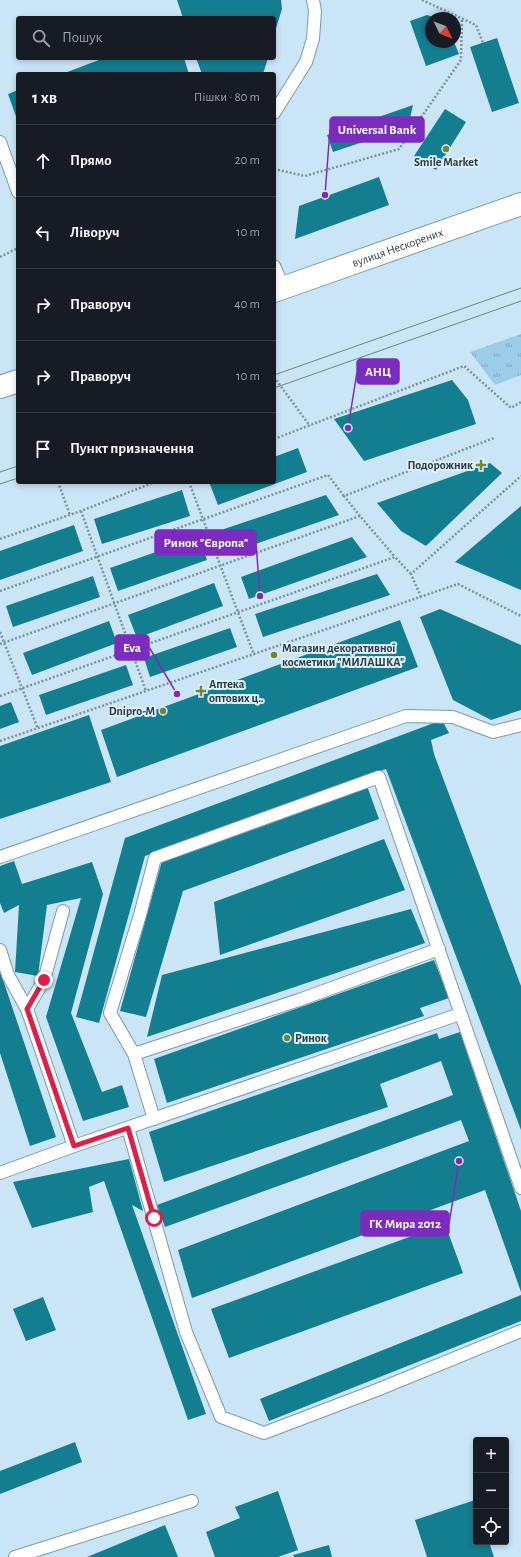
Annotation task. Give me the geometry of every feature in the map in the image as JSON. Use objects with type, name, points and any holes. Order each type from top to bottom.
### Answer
[{"type":"main road","name":"вулиця Нескорених","points":[[279,289],[521,204]]},
{"type":"main road","points":[[0,387],[16,382]]},
{"type":"lane","points":[[276,110],[306,62],[313,39],[313,0]]},
{"type":"lane","points":[[0,142],[16,186]]},
{"type":"lane","points":[[276,275],[279,289]]},
{"type":"lane","points":[[0,857],[406,716],[453,717],[493,732],[521,725]]},
{"type":"lane","points":[[154,1119],[134,1054],[110,1013],[140,915],[155,858],[379,777],[521,1188]]},
{"type":"lane","points":[[27,1009],[44,980],[64,910]]},
{"type":"lane","points":[[134,1054],[299,1000],[439,949]]},
{"type":"lane","points":[[0,950],[8,975],[27,1009],[74,1146]]},
{"type":"lane","points":[[0,1173],[74,1146],[460,1014]]},
{"type":"lane","points":[[128,1128],[186,1332],[221,1417],[264,1433],[377,1390],[521,1331]]},
{"type":"lane","points":[[16,1557],[192,1501]]},
{"type":"path","points":[[422,0],[476,25],[483,43]]},
{"type":"path","points":[[276,169],[306,176],[399,149],[461,60],[462,18]]},
{"type":"path","points":[[0,257],[16,249]]},
{"type":"path","points":[[276,438],[464,366],[510,408],[521,402]]},
{"type":"path","points":[[276,380],[310,426]]},
{"type":"path","points":[[344,496],[494,438]]},
{"type":"path","points":[[0,592],[328,476],[360,516],[411,574],[421,597]]},
{"type":"path","points":[[411,574],[521,476]]},
{"type":"path","points":[[59,484],[70,515]]},
{"type":"path","points":[[0,539],[70,515],[150,484]]},
{"type":"path","points":[[190,484],[254,655]]},
{"type":"path","points":[[80,511],[146,691]]},
{"type":"path","points":[[0,644],[360,516]]},
{"type":"path","points":[[0,696],[395,557]]},
{"type":"path","points":[[0,742],[458,584],[521,616]]},
{"type":"path","points":[[0,632],[38,728]]},
{"type":"green space","points":[[521,334],[521,375],[495,385],[470,352]]},
{"type":"building","points":[[177,0],[281,0],[282,9],[276,28],[276,16],[182,16]]},
{"type":"building","points":[[425,16],[425,48],[456,48],[459,54],[426,66],[410,21]]},
{"type":"building","points":[[497,38],[519,103],[492,112],[470,47]]},
{"type":"building","points":[[99,60],[185,60],[188,72],[67,72]]},
{"type":"building","points":[[197,60],[267,60],[264,72],[201,72]]},
{"type":"building","points":[[16,91],[16,116],[8,94]]},
{"type":"building","points":[[413,105],[408,127],[333,152],[327,135]]},
{"type":"building","points":[[445,109],[466,122],[436,170],[414,156]]},
{"type":"building","points":[[379,177],[389,205],[295,239],[299,206]]},
{"type":"building","points":[[452,380],[468,400],[476,424],[364,461],[334,419]]},
{"type":"building","points":[[298,448],[307,472],[276,483],[276,456]]},
{"type":"building","points":[[490,463],[502,473],[426,546],[401,531],[377,503]]},
{"type":"building","points":[[210,484],[275,484],[218,505]]},
{"type":"building","points":[[182,490],[190,516],[102,544],[94,519]]},
{"type":"building","points":[[326,495],[339,515],[232,552],[224,529]]},
{"type":"building","points":[[521,506],[521,590],[455,562]]},
{"type":"building","points":[[74,525],[83,551],[0,580],[0,551]]},
{"type":"building","points":[[199,537],[207,560],[118,591],[110,568]]},
{"type":"building","points":[[352,537],[367,557],[249,599],[241,577]]},
{"type":"building","points":[[377,574],[390,595],[263,637],[255,614]]},
{"type":"building","points":[[93,576],[100,597],[13,627],[6,606]]},
{"type":"building","points":[[214,583],[223,606],[137,638],[128,615]]},
{"type":"building","points":[[440,609],[521,645],[521,710],[491,720],[453,700],[420,617]]},
{"type":"building","points":[[400,620],[418,667],[117,777],[101,730]]},
{"type":"building","points":[[109,621],[117,643],[32,675],[23,653]]},
{"type":"building","points":[[230,628],[237,647],[150,677],[144,658]]},
{"type":"building","points":[[126,665],[133,685],[46,715],[39,695]]},
{"type":"building","points":[[11,702],[19,722],[0,729],[0,706]]},
{"type":"building","points":[[89,715],[111,782],[0,819],[0,746]]},
{"type":"building","points":[[442,720],[449,733],[431,740],[434,754],[521,986],[521,1130],[386,769],[145,856],[99,1023],[76,1017],[125,838]]},
{"type":"building","points":[[367,786],[379,819],[183,891],[146,1017],[120,1011],[162,861]]},
{"type":"building","points":[[384,839],[405,890],[220,955],[214,902]]},
{"type":"building","points":[[14,861],[22,884],[92,862],[103,894],[71,1013],[102,1092],[122,1085],[129,1107],[83,1121],[46,1017],[81,898],[47,905],[38,976],[15,972],[19,905],[4,913],[0,903],[0,866]]},
{"type":"building","points":[[411,909],[425,943],[147,1037],[162,975]]},
{"type":"building","name":"Ринок","points":[[434,960],[449,998],[420,1008],[424,1016],[167,1103],[154,1059]]},
{"type":"building","points":[[0,971],[56,1137],[30,1146],[0,1053]]},
{"type":"building","points":[[460,1032],[521,1211],[521,1292],[485,1190],[192,1298],[178,1250],[469,1141],[461,1120],[165,1227],[157,1205],[453,1095],[441,1061],[380,1084],[388,1107],[164,1182],[149,1132],[437,1033],[439,1039]]},
{"type":"building","points":[[129,1159],[143,1211],[132,1205],[206,1414],[188,1420],[104,1181],[89,1187],[93,1212],[32,1228],[13,1182]]},
{"type":"building","points":[[445,1224],[463,1273],[229,1358],[211,1309]]},
{"type":"building","points":[[521,1295],[521,1321],[269,1421],[260,1399]]},
{"type":"building","points":[[43,1297],[56,1330],[26,1341],[13,1309]]},
{"type":"building","points":[[75,1442],[82,1462],[0,1494],[0,1471]]},
{"type":"building","points":[[278,1491],[298,1550],[278,1557],[215,1557],[206,1532],[240,1518],[235,1507]]},
{"type":"building","points":[[473,1501],[473,1545],[490,1545],[494,1557],[427,1557],[415,1520]]},
{"type":"building","points":[[165,1525],[178,1557],[87,1557]]},
{"type":"building","points":[[329,1545],[332,1557],[294,1557],[293,1555]]},
{"type":"tram line","points":[[276,374],[521,288]]},
{"type":"tram line","points":[[276,387],[521,301]]},
{"type":"tram line","points":[[0,472],[16,467]]},
{"type":"tram line","points":[[0,484],[16,479]]},
{"type":"place","name":"Smile Market","points":[[446,149]]},
{"type":"place","name":"Universal Bank","points":[[325,195]]},
{"type":"place","name":"АНЦ","points":[[348,428]]},
{"type":"place","name":"Подорожник","points":[[481,465]]},
{"type":"place","name":"Ринок \"Європа\"","points":[[260,596]]},
{"type":"place","name":"Магазин декоративної косметики \"МИЛАШКА\"","points":[[274,655]]},
{"type":"place","name":"Аптека оптових ц‥","points":[[201,691]]},
{"type":"place","name":"Eva","points":[[177,694]]},
{"type":"place","name":"Dnipro-M","points":[[163,711]]},
{"type":"place","name":"Ринок","points":[[287,1038]]},
{"type":"place","name":"ГК Мира 2012","points":[[459,1161]]},
{"type":"route","points":[[44,980],[27,1009],[74,1146],[128,1128],[154,1218]]}]
